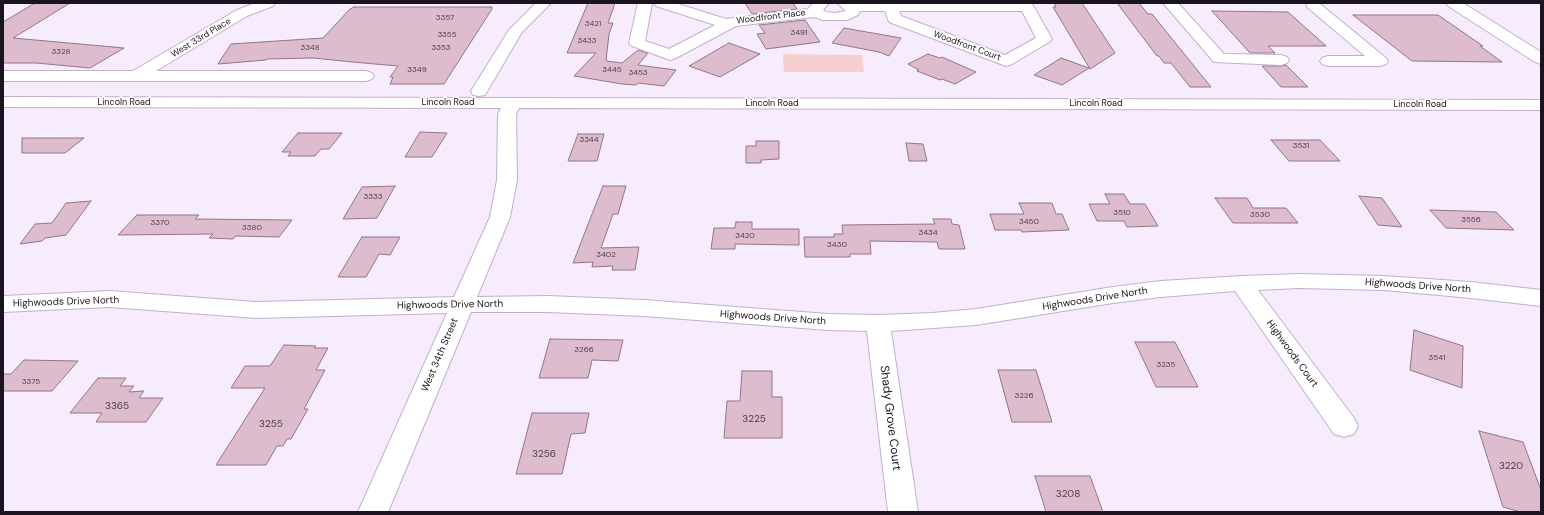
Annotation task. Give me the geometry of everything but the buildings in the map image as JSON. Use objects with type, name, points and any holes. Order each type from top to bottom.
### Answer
[{"type":"street","name":"West 33rd Place","points":[[135,76],[242,13],[268,3]]},
{"type":"street","points":[[479,91],[516,30],[544,3]]},
{"type":"street","name":"Woodfront Place","points":[[645,3],[637,43],[670,55],[726,24],[738,20],[819,7]]},
{"type":"street","name":"Woodfront Place","points":[[661,3],[726,24]]},
{"type":"street","points":[[1170,3],[1220,59],[1281,60]]},
{"type":"street","points":[[1307,3],[1330,3]]},
{"type":"street","points":[[1307,3],[1380,61],[1328,61]]},
{"type":"street","points":[[1453,3],[1541,60]]},
{"type":"street","points":[[819,7],[827,17],[843,17],[852,13],[854,10],[848,5]]},
{"type":"street","name":"Woodfront Court","points":[[848,5],[891,7],[1027,6],[1044,39],[1006,61],[894,19],[891,7]]},
{"type":"street","points":[[3,76],[366,76]]},
{"type":"street","name":"Lincoln Road","points":[[3,102],[1541,105]]},
{"type":"street","name":"West 34th Street","points":[[373,512],[500,217],[507,180],[506,114],[512,104]]},
{"type":"street","name":"Highwoods Drive North","points":[[3,304],[89,299],[117,299],[256,310],[462,304],[601,306],[828,322],[878,323],[968,318],[1113,295],[1241,282],[1315,281],[1390,284],[1471,290],[1541,298]]},
{"type":"street","name":"Highwoods Court","points":[[1241,282],[1344,426]]},
{"type":"street","name":"Shady Grove Court","points":[[878,323],[903,512]]},
{"type":"shaded area","points":[[783,54],[862,55],[864,72],[784,72]]}]
